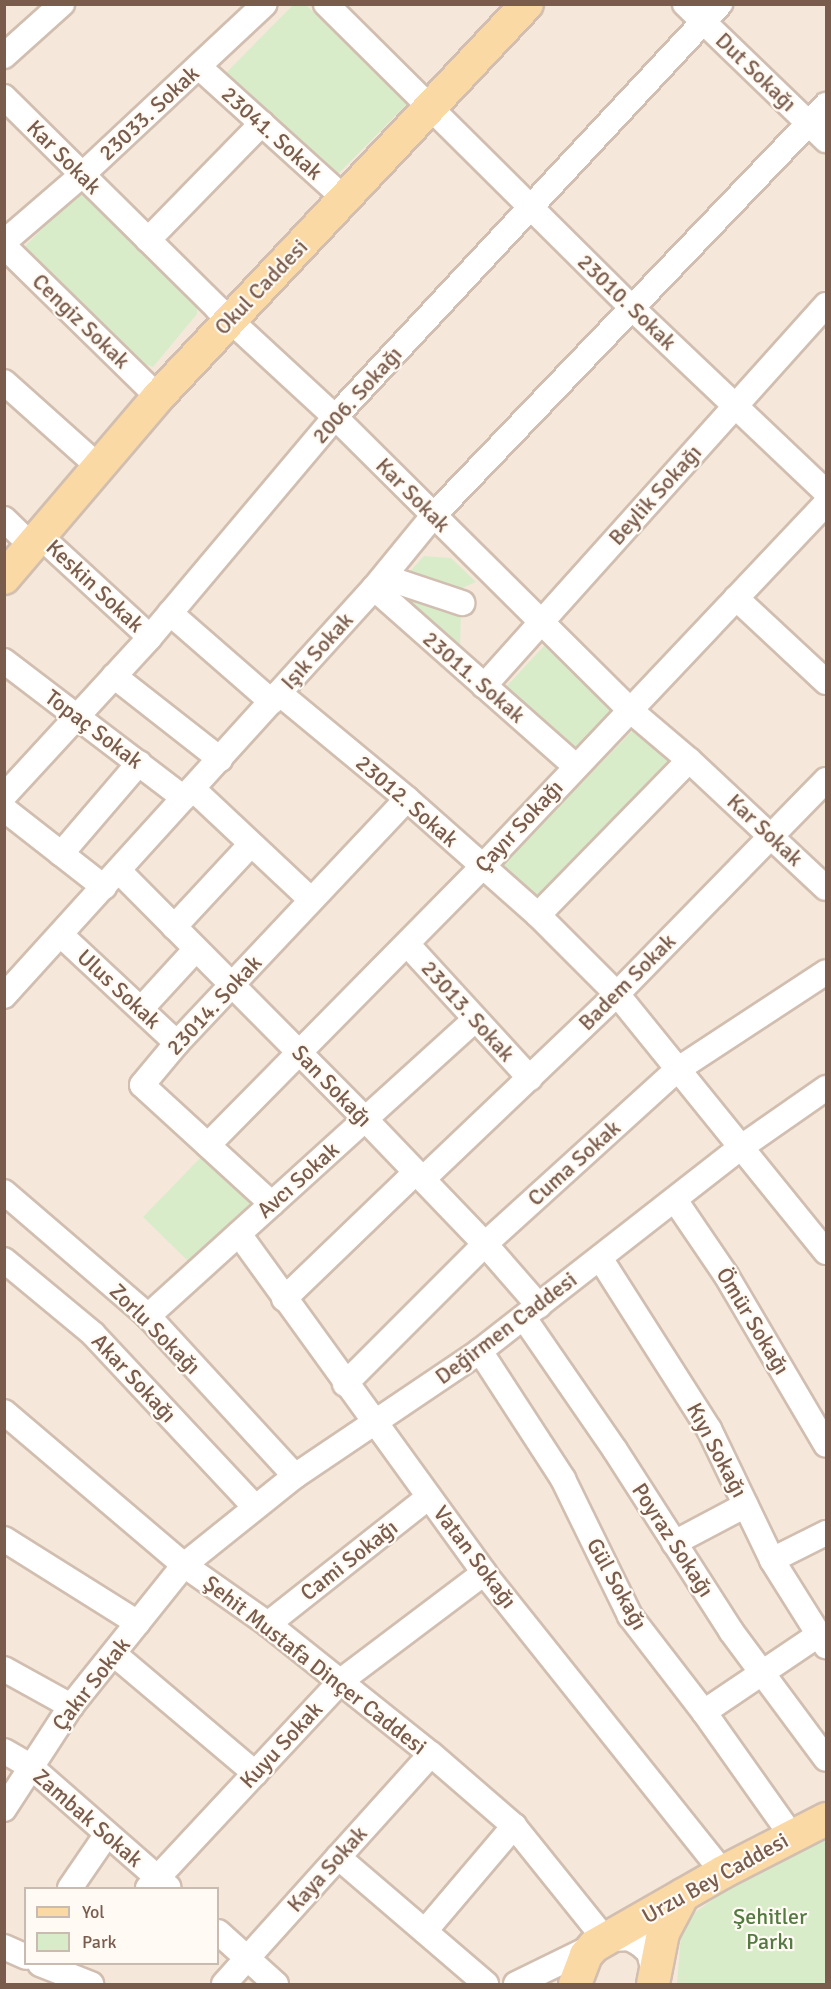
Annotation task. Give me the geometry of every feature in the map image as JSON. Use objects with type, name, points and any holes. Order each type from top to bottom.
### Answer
[{"type":"main road","name":"Okul Caddesi","points":[[4,578],[158,397],[430,108],[516,8]]},
{"type":"main road","name":"Urzu Bey Caddesi","points":[[588,1965],[683,1894],[791,1835],[826,1819]]},
{"type":"main road","points":[[655,1981],[663,1933],[683,1894]]},
{"type":"street","points":[[4,56],[62,4]]},
{"type":"street","name":"23033. Sokak","points":[[4,244],[82,175],[265,4]]},
{"type":"street","name":"23010. Sokak","points":[[326,4],[631,307],[826,492]]},
{"type":"street","name":"Dut Sokağı","points":[[685,4],[712,13],[818,132]]},
{"type":"street","name":"2006. Sokağı","points":[[4,796],[150,636],[335,417],[712,13]]},
{"type":"street","name":"23041. Sokak","points":[[199,67],[345,200]]},
{"type":"street","name":"Kar Sokak","points":[[4,97],[230,320],[335,417],[630,710],[689,760],[826,888]]},
{"type":"street","name":"Işık Sokak","points":[[4,996],[276,698],[385,584],[433,516],[631,307],[818,132],[826,105]]},
{"type":"street","points":[[148,240],[262,123]]},
{"type":"street","name":"Cengiz Sokak","points":[[4,244],[158,397]]},
{"type":"street","name":"Beylik Sokağı","points":[[484,686],[826,305]]},
{"type":"street","points":[[4,382],[98,466]]},
{"type":"street","name":"Çayır Sokağı","points":[[208,1145],[483,866],[575,766],[826,504]]},
{"type":"street","name":"Keskin Sokak","points":[[4,519],[36,541],[150,636]]},
{"type":"street","points":[[385,584],[462,603]]},
{"type":"street","name":"23011. Sokak","points":[[385,584],[484,686],[575,766]]},
{"type":"street","points":[[736,598],[826,681]]},
{"type":"street","name":"23012. Sokak","points":[[170,613],[407,799],[538,915],[617,994],[740,1148],[824,1243]]},
{"type":"street","name":"Topaç Sokak","points":[[7,668],[139,763],[189,794],[251,844],[310,900]]},
{"type":"street","points":[[114,676],[220,759]]},
{"type":"street","points":[[538,915],[689,760]]},
{"type":"street","points":[[61,854],[139,763]]},
{"type":"street","name":"Badem Sokak","points":[[284,1299],[419,1175],[530,1078],[617,994],[826,780]]},
{"type":"street","name":"23014. Sokak","points":[[272,1204],[142,1085],[177,1043],[407,799]]},
{"type":"street","name":"San Sokağı","points":[[4,809],[61,854],[111,879],[174,927],[300,1052],[485,1244],[531,1312]]},
{"type":"street","points":[[174,927],[251,844]]},
{"type":"street","name":"Ulus Sokak","points":[[61,935],[177,1043]]},
{"type":"street","name":"23013. Sokak","points":[[407,944],[530,1078]]},
{"type":"street","points":[[141,1009],[196,949]]},
{"type":"street","name":"Cuma Sokak","points":[[345,1384],[485,1244],[677,1070],[826,972]]},
{"type":"street","name":"Avcı Sokak","points":[[148,1316],[476,1019]]},
{"type":"street","name":"Değirmen Caddesi","points":[[184,1565],[254,1506],[373,1422],[480,1352],[740,1148],[826,1088]]},
{"type":"street","name":"Zorlu Sokağı","points":[[4,1192],[148,1316],[295,1476]]},
{"type":"street","name":"Ömür Sokağı","points":[[675,1200],[726,1275],[826,1446]]},
{"type":"street","name":"Vatan Sokağı","points":[[239,1234],[345,1384],[484,1573],[723,1872]]},
{"type":"street","name":"Kıyı Sokağı","points":[[600,1258],[709,1429],[772,1560],[822,1641]]},
{"type":"street","name":"Akar Sokağı","points":[[4,1260],[93,1334],[254,1506]]},
{"type":"street","name":"Poyraz Sokağı","points":[[531,1312],[674,1543],[761,1674],[826,1759]]},
{"type":"street","name":"Gül Sokağı","points":[[480,1352],[563,1479],[630,1616],[704,1712],[791,1835]]},
{"type":"street","name":"Şehit Mustafa Dinçer Caddesi","points":[[4,1412],[184,1565],[342,1680],[514,1826],[588,1965]]},
{"type":"street","name":"Cami Sokağı","points":[[268,1624],[429,1497]]},
{"type":"street","points":[[674,1543],[746,1505]]},
{"type":"street","points":[[772,1560],[826,1533]]},
{"type":"street","points":[[4,1539],[138,1623]]},
{"type":"street","name":"Çakır Sokak","points":[[4,1809],[71,1706],[184,1565]]},
{"type":"street","name":"Kuyu Sokak","points":[[158,1885],[255,1773],[342,1680],[484,1573]]},
{"type":"street","points":[[704,1712],[761,1674],[822,1641]]},
{"type":"street","points":[[114,1654],[255,1773]]},
{"type":"street","points":[[4,1669],[71,1706]]},
{"type":"street","name":"Zambak Sokak","points":[[4,1750],[30,1766],[107,1834],[158,1885]]},
{"type":"street","name":"Kaya Sokak","points":[[224,1984],[431,1754]]},
{"type":"street","points":[[425,1931],[514,1826]]},
{"type":"street","points":[[71,1887],[107,1834]]},
{"type":"street","points":[[338,1857],[486,1984]]},
{"type":"street","points":[[219,1933],[276,1984]]},
{"type":"street","points":[[516,1984],[588,1965],[629,1938],[649,1952],[655,1981]]},
{"type":"street","points":[[44,1965],[91,1984]]},
{"type":"shaded area","points":[[5,5],[826,5],[826,1984],[5,1984]]},
{"type":"green space","points":[[293,5],[306,5],[408,103],[336,176],[226,73]]},
{"type":"green space","points":[[80,191],[197,307],[197,314],[153,367],[139,362],[23,248]]},
{"type":"green space","points":[[424,556],[451,558],[476,582],[462,588],[461,600],[402,580]]},
{"type":"green space","points":[[393,590],[461,608],[460,652]]},
{"type":"green space","points":[[544,646],[616,713],[577,755],[505,688]]},
{"type":"green space","points":[[634,729],[671,764],[537,903],[500,867]]},
{"type":"green space","points":[[207,1151],[258,1200],[193,1266],[143,1217]]},
{"type":"green space","name":"Şehitler Parkı","points":[[826,1838],[826,1984],[677,1984],[682,1922],[737,1882]]}]
